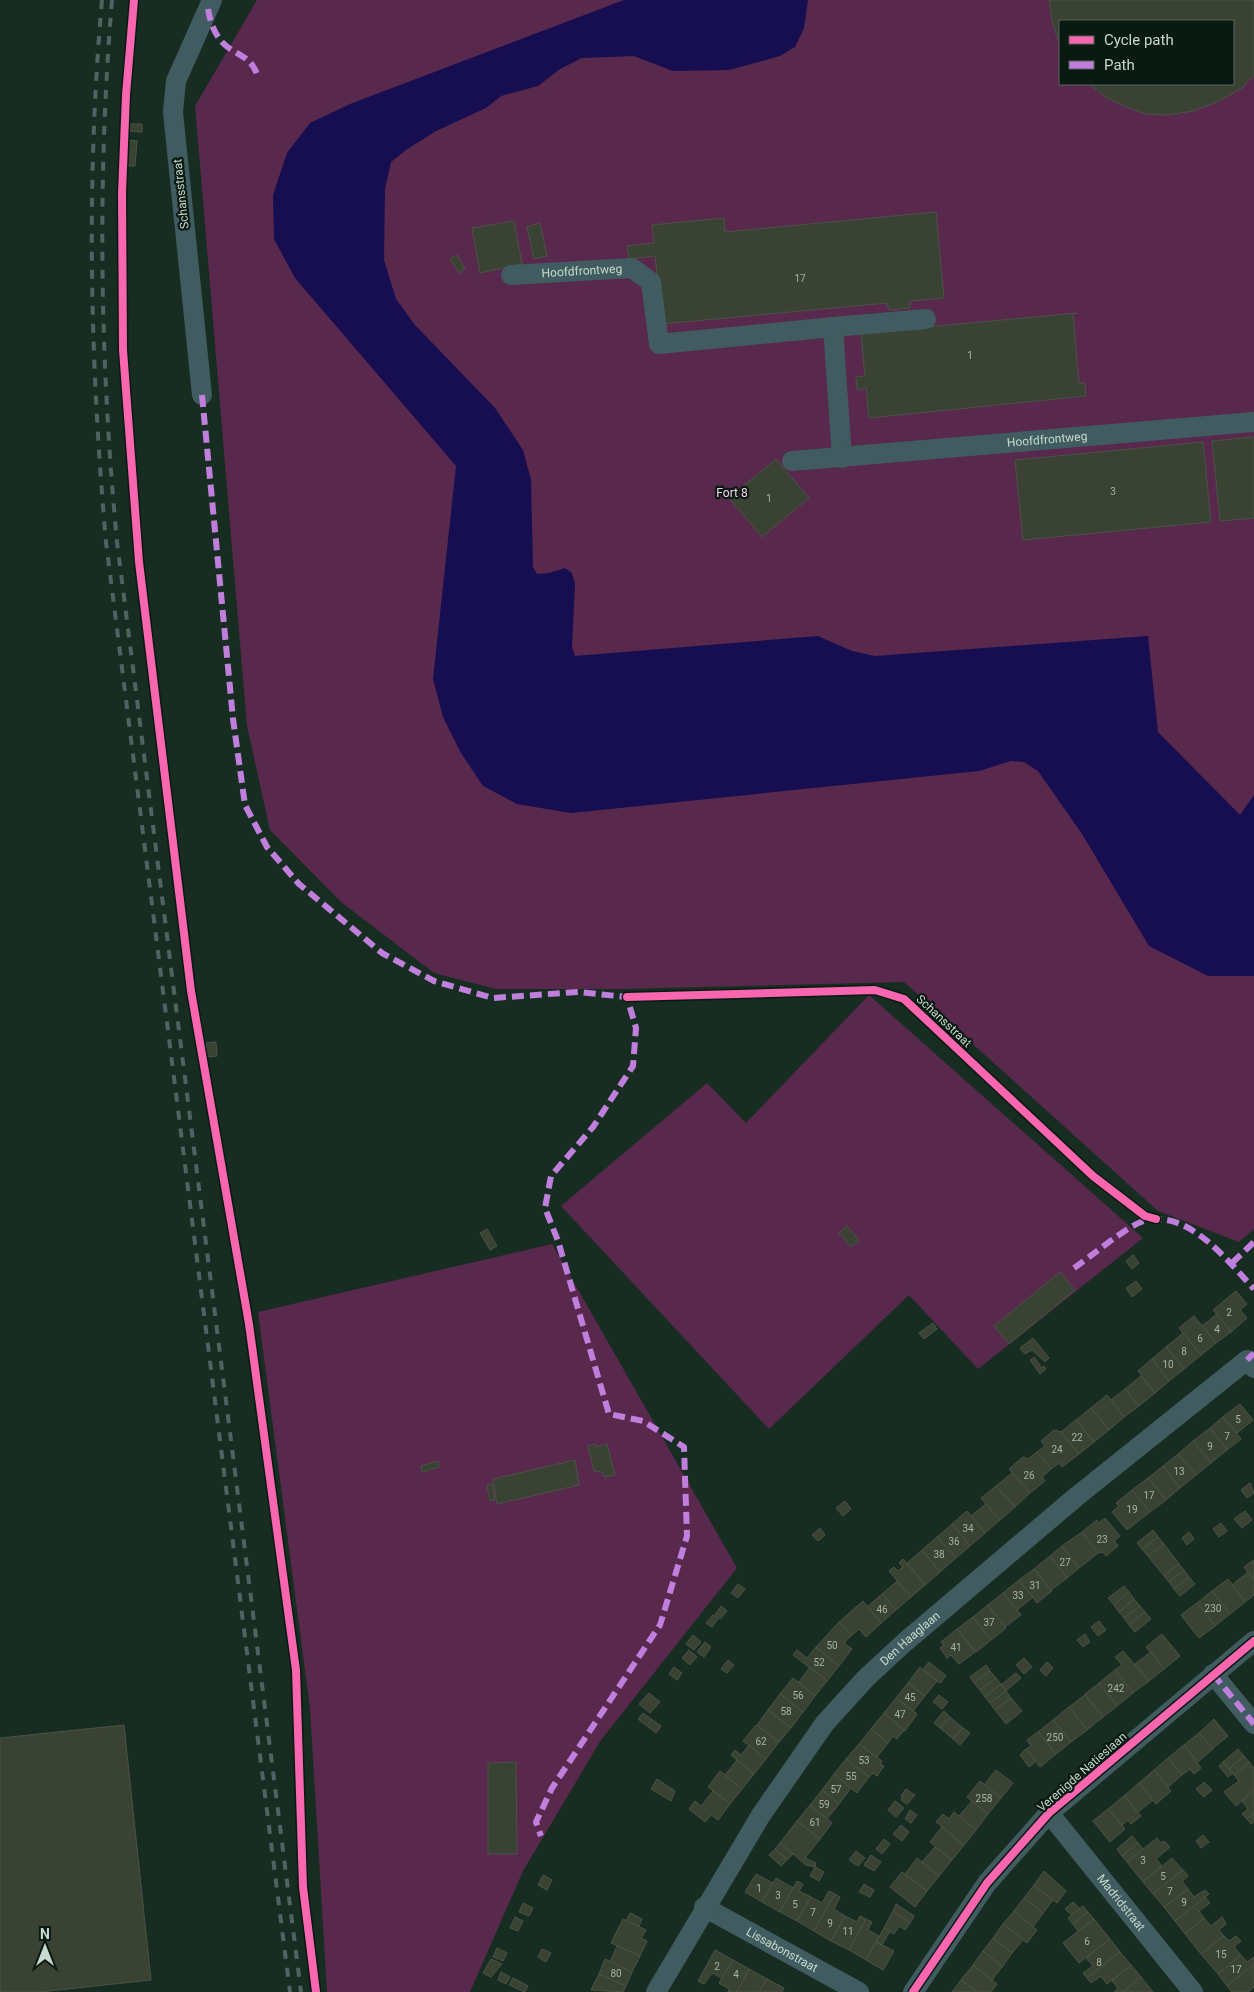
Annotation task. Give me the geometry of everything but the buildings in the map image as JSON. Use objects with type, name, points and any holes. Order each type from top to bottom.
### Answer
[{"type":"street","name":"Schansstraat","points":[[202,394],[173,112],[176,81],[212,0]]},
{"type":"street","name":"Hoofdfrontweg","points":[[511,275],[632,268],[651,282],[659,344],[926,319]]},
{"type":"street","points":[[833,327],[842,458]]},
{"type":"street","name":"Hoofdfrontweg","points":[[792,462],[1254,422]]},
{"type":"street","name":"Den Haaglaan","points":[[656,1992],[704,1907],[772,1800],[826,1723],[866,1678],[912,1636],[1069,1503],[1251,1364]]},
{"type":"street","name":"Verenigde Natieslaan","points":[[913,1992],[987,1883],[1050,1813],[1254,1641]]},
{"type":"street","points":[[1213,1674],[1254,1724]]},
{"type":"street","name":"Madridstraat","points":[[1050,1813],[1194,1992]]},
{"type":"street","name":"Lissabonstraat","points":[[704,1907],[859,1992]]},
{"type":"green space","name":"Fort 8","points":[[257,0],[1254,0],[1254,1229],[1239,1242],[1158,1211],[904,982],[621,989],[496,989],[434,973],[341,902],[270,830],[247,726],[195,106]]},
{"type":"green space","points":[[869,995],[1143,1238],[978,1369],[909,1295],[769,1429],[561,1206],[707,1083],[746,1123]]},
{"type":"green space","points":[[552,1244],[737,1568],[601,1740],[523,1871],[470,1992],[327,1992],[310,1708],[258,1312]]},
{"type":"shaded area","points":[[624,0],[808,0],[804,28],[795,47],[780,56],[729,70],[673,71],[634,56],[582,58],[560,69],[538,86],[501,96],[486,108],[436,131],[406,150],[391,162],[385,189],[384,260],[396,299],[415,325],[495,408],[523,450],[531,480],[533,567],[537,574],[549,573],[565,568],[572,573],[575,584],[572,647],[575,656],[818,636],[852,651],[875,656],[1148,636],[1158,732],[1240,815],[1254,795],[1254,976],[1208,976],[1149,946],[1082,834],[1038,771],[1024,762],[1011,761],[979,771],[571,813],[517,804],[483,786],[461,753],[443,717],[433,679],[456,466],[295,278],[274,239],[273,195],[287,153],[310,123],[350,104]]},
{"type":"railway","points":[[102,0],[94,136],[92,271],[96,406],[106,542],[290,1992]]},
{"type":"railway","points":[[112,0],[104,136],[102,271],[107,406],[117,542],[301,1992]]},
{"type":"marked path","points":[[208,9],[213,27],[219,38],[227,47],[247,60],[255,69],[258,77]]},
{"type":"marked path","points":[[202,395],[233,719],[245,805],[267,847],[299,884],[382,953],[434,981],[493,998],[578,992],[627,997],[636,1028],[633,1066],[593,1127],[551,1176],[545,1208],[558,1241],[609,1414],[643,1421],[684,1447],[687,1536],[660,1625],[552,1788],[536,1822],[541,1836]]},
{"type":"marked path","points":[[1074,1268],[1134,1225],[1158,1219],[1174,1222],[1204,1239],[1254,1289]]},
{"type":"marked path","points":[[1232,1263],[1254,1242]]},
{"type":"marked path","points":[[1247,1360],[1254,1353]]},
{"type":"marked path","points":[[1213,1674],[1254,1724]]},
{"type":"cycle path","points":[[134,0],[126,95],[122,193],[123,350],[139,562],[191,991],[249,1324],[296,1670],[303,1887],[316,1992]]},
{"type":"cycle path","points":[[627,997],[875,990],[904,999],[1093,1176],[1145,1216],[1156,1219]]},
{"type":"cycle path","points":[[913,1992],[987,1883],[1049,1813],[1254,1641]]}]
